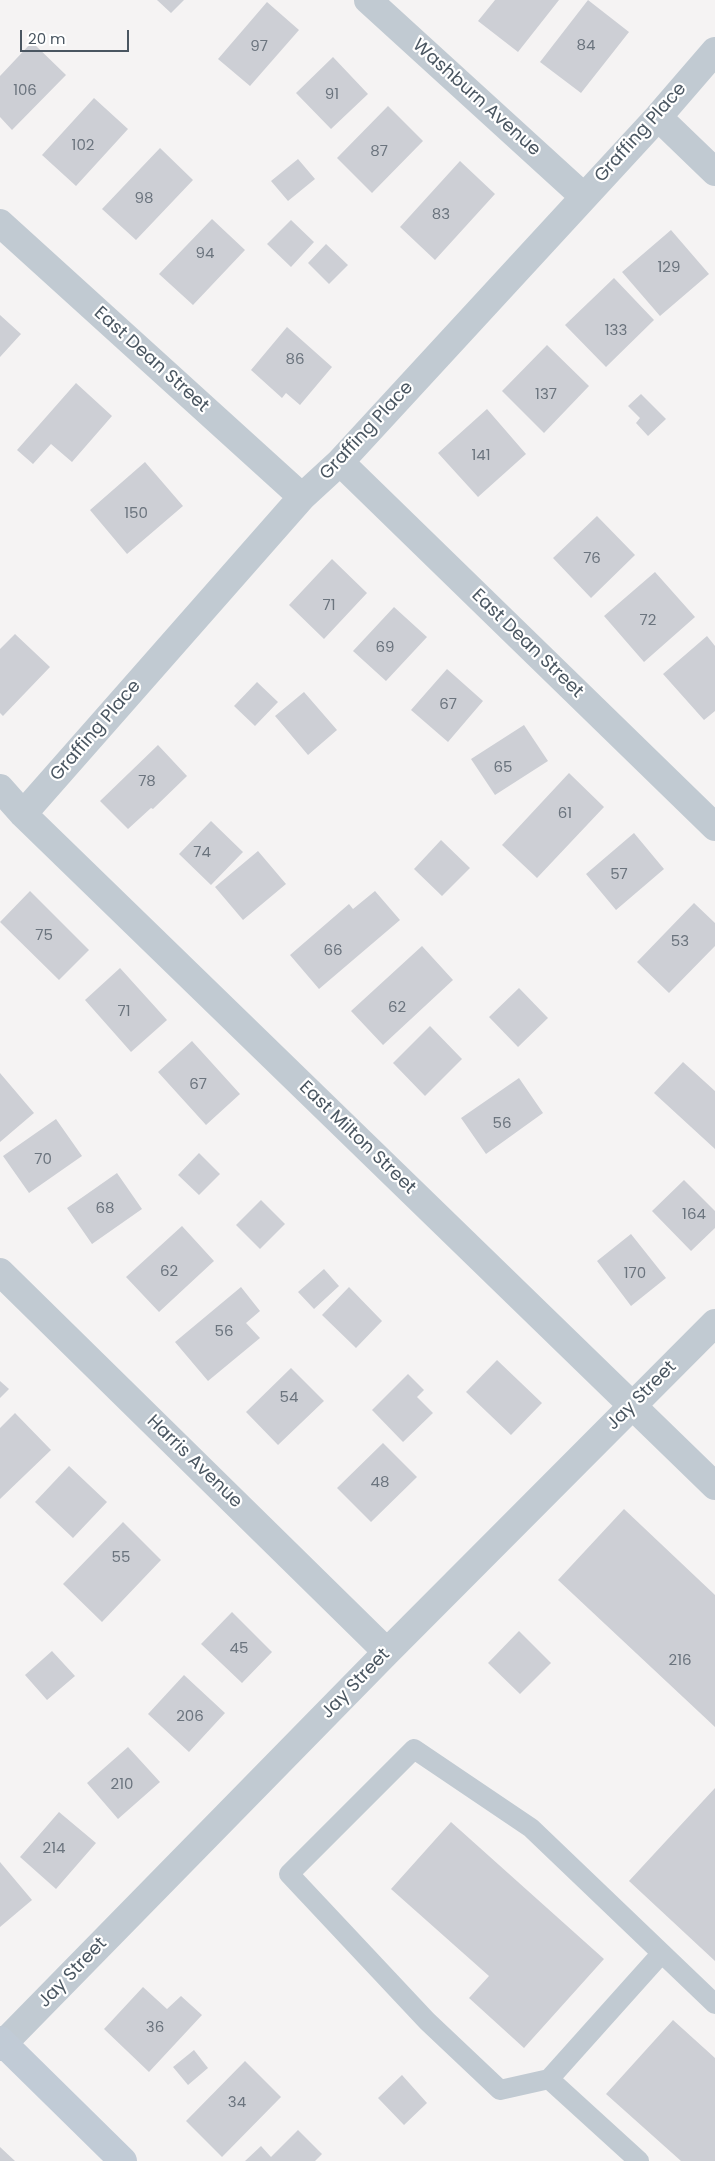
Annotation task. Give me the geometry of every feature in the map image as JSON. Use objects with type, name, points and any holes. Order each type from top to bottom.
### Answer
[{"type":"main road","points":[[1,2043],[123,2161]]},
{"type":"street","name":"Washburn Avenue","points":[[368,0],[583,196]]},
{"type":"street","name":"Graffing Place","points":[[23,814],[302,497],[340,462],[658,116],[715,51]]},
{"type":"street","points":[[658,116],[715,172]]},
{"type":"street","name":"East Dean Street","points":[[0,223],[302,497]]},
{"type":"street","name":"East Dean Street","points":[[340,462],[715,827]]},
{"type":"street","name":"East Milton Street","points":[[0,788],[23,814],[715,1486]]},
{"type":"street","name":"Harris Avenue","points":[[0,1272],[387,1652]]},
{"type":"street","name":"Jay Street","points":[[1,2043],[715,1323]]},
{"type":"lane","points":[[661,1954],[549,2078],[500,2090],[427,2021],[289,1874],[414,1749],[531,1828],[715,2004]]},
{"type":"lane","points":[[549,2078],[639,2161]]},
{"type":"building","points":[[157,0],[184,0],[171,13]]},
{"type":"building","points":[[495,0],[559,0],[518,52],[478,21]]},
{"type":"building","points":[[588,0],[629,32],[581,93],[540,62]]},
{"type":"building","points":[[267,2],[299,30],[250,86],[218,59]]},
{"type":"building","points":[[32,42],[66,75],[12,130],[0,117],[0,76]]},
{"type":"building","points":[[333,57],[368,94],[331,129],[296,93]]},
{"type":"building","points":[[94,98],[128,129],[76,186],[42,155]]},
{"type":"building","points":[[388,106],[423,141],[372,193],[337,158]]},
{"type":"building","points":[[160,148],[193,180],[136,240],[102,209]]},
{"type":"building","points":[[298,159],[315,179],[288,201],[271,181]]},
{"type":"building","points":[[460,161],[495,194],[435,260],[400,227]]},
{"type":"building","points":[[212,219],[245,250],[193,305],[159,274]]},
{"type":"building","points":[[291,220],[314,242],[291,267],[267,244]]},
{"type":"building","points":[[671,230],[709,274],[660,316],[622,272]]},
{"type":"building","points":[[326,244],[348,265],[329,284],[308,263]]},
{"type":"building","points":[[614,278],[654,320],[606,367],[565,325]]},
{"type":"building","points":[[0,315],[21,334],[0,357]]},
{"type":"building","points":[[287,327],[332,367],[300,405],[286,393],[282,398],[251,370]]},
{"type":"building","points":[[547,345],[589,386],[544,433],[502,391]]},
{"type":"building","points":[[76,383],[112,416],[72,462],[51,444],[33,464],[17,450]]},
{"type":"building","points":[[641,394],[666,419],[648,436],[636,423],[640,418],[628,406]]},
{"type":"building","points":[[487,409],[526,454],[478,497],[438,453]]},
{"type":"building","points":[[145,462],[183,506],[127,554],[90,510]]},
{"type":"building","points":[[597,516],[635,555],[591,598],[553,558]]},
{"type":"building","points":[[332,559],[367,593],[324,639],[289,605]]},
{"type":"building","points":[[655,572],[695,617],[644,662],[604,616]]},
{"type":"building","points":[[394,607],[427,637],[386,681],[353,651]]},
{"type":"building","points":[[15,634],[50,667],[3,716],[0,713],[0,649]]},
{"type":"building","points":[[707,636],[715,646],[715,711],[704,720],[663,674]]},
{"type":"building","points":[[447,669],[483,701],[448,742],[411,710]]},
{"type":"building","points":[[257,682],[278,702],[255,726],[234,706]]},
{"type":"building","points":[[304,692],[337,730],[308,755],[275,716]]},
{"type":"building","points":[[524,725],[548,761],[495,795],[471,759]]},
{"type":"building","points":[[158,745],[187,776],[153,809],[151,808],[128,829],[100,801]]},
{"type":"building","points":[[569,773],[604,807],[537,878],[502,845]]},
{"type":"building","points":[[211,821],[243,852],[211,885],[179,854]]},
{"type":"building","points":[[634,833],[664,869],[616,910],[586,874]]},
{"type":"building","points":[[441,840],[470,868],[442,896],[414,869]]},
{"type":"building","points":[[258,851],[286,884],[243,920],[215,887]]},
{"type":"building","points":[[30,891],[89,950],[59,980],[0,922]]},
{"type":"building","points":[[375,891],[400,920],[319,989],[290,955],[349,904],[353,909]]},
{"type":"building","points":[[694,903],[715,923],[715,946],[669,993],[637,962]]},
{"type":"building","points":[[422,946],[453,980],[383,1045],[351,1011]]},
{"type":"building","points":[[120,968],[167,1020],[131,1052],[85,1000]]},
{"type":"building","points":[[519,988],[548,1018],[518,1047],[489,1017]]},
{"type":"building","points":[[430,1026],[462,1059],[425,1096],[393,1063]]},
{"type":"building","points":[[192,1041],[240,1094],[206,1125],[158,1072]]},
{"type":"building","points":[[683,1062],[715,1091],[715,1149],[654,1093]]},
{"type":"building","points":[[0,1073],[34,1113],[0,1142]]},
{"type":"building","points":[[519,1078],[543,1113],[486,1154],[461,1118]]},
{"type":"building","points":[[56,1119],[82,1156],[29,1193],[3,1156]]},
{"type":"building","points":[[199,1153],[220,1174],[199,1195],[178,1175]]},
{"type":"building","points":[[117,1173],[142,1209],[92,1244],[67,1208]]},
{"type":"building","points":[[684,1180],[715,1211],[715,1228],[691,1251],[652,1211]]},
{"type":"building","points":[[261,1200],[285,1224],[260,1249],[236,1225]]},
{"type":"building","points":[[182,1226],[214,1261],[159,1312],[126,1277]]},
{"type":"building","points":[[631,1234],[666,1278],[631,1306],[597,1261]]},
{"type":"building","points":[[324,1269],[339,1286],[314,1309],[298,1292]]},
{"type":"building","points":[[241,1287],[260,1311],[246,1323],[260,1338],[208,1381],[175,1342]]},
{"type":"building","points":[[349,1287],[382,1321],[356,1348],[322,1315]]},
{"type":"building","points":[[497,1360],[542,1403],[511,1435],[466,1392]]},
{"type":"building","points":[[291,1368],[324,1401],[278,1445],[246,1412]]},
{"type":"building","points":[[408,1374],[424,1390],[417,1397],[433,1413],[403,1442],[372,1410]]},
{"type":"building","points":[[0,1381],[9,1389],[0,1398]]},
{"type":"building","points":[[15,1413],[51,1450],[0,1499],[0,1428]]},
{"type":"building","points":[[383,1443],[417,1477],[371,1522],[337,1488]]},
{"type":"building","points":[[69,1466],[107,1502],[73,1538],[35,1502]]},
{"type":"building","points":[[624,1509],[715,1595],[715,1727],[558,1580]]},
{"type":"building","points":[[123,1522],[161,1560],[102,1622],[63,1584]]},
{"type":"building","points":[[232,1612],[272,1652],[242,1683],[201,1644]]},
{"type":"building","points":[[519,1631],[551,1663],[520,1694],[488,1663]]},
{"type":"building","points":[[52,1651],[75,1676],[47,1700],[25,1675]]},
{"type":"building","points":[[184,1675],[225,1713],[189,1752],[148,1714]]},
{"type":"building","points":[[128,1747],[160,1782],[118,1819],[87,1783]]},
{"type":"building","points":[[715,1788],[715,1961],[629,1881]]},
{"type":"building","points":[[59,1812],[96,1843],[56,1889],[20,1857]]},
{"type":"building","points":[[451,1822],[604,1959],[524,2048],[469,1998],[489,1976],[391,1889]]},
{"type":"building","points":[[0,1862],[32,1900],[0,1927]]},
{"type":"building","points":[[143,1987],[167,2009],[181,1996],[202,2015],[149,2072],[104,2029]]},
{"type":"building","points":[[673,2020],[715,2058],[715,2161],[681,2161],[606,2094]]},
{"type":"building","points":[[194,2050],[208,2068],[188,2085],[173,2067]]},
{"type":"building","points":[[245,2061],[281,2097],[222,2157],[186,2121]]},
{"type":"building","points":[[402,2075],[427,2103],[404,2125],[378,2098]]},
{"type":"building","points":[[298,2130],[322,2154],[315,2161],[245,2161],[261,2146],[271,2157]]},
{"type":"building","points":[[0,2147],[15,2161],[0,2161]]}]
